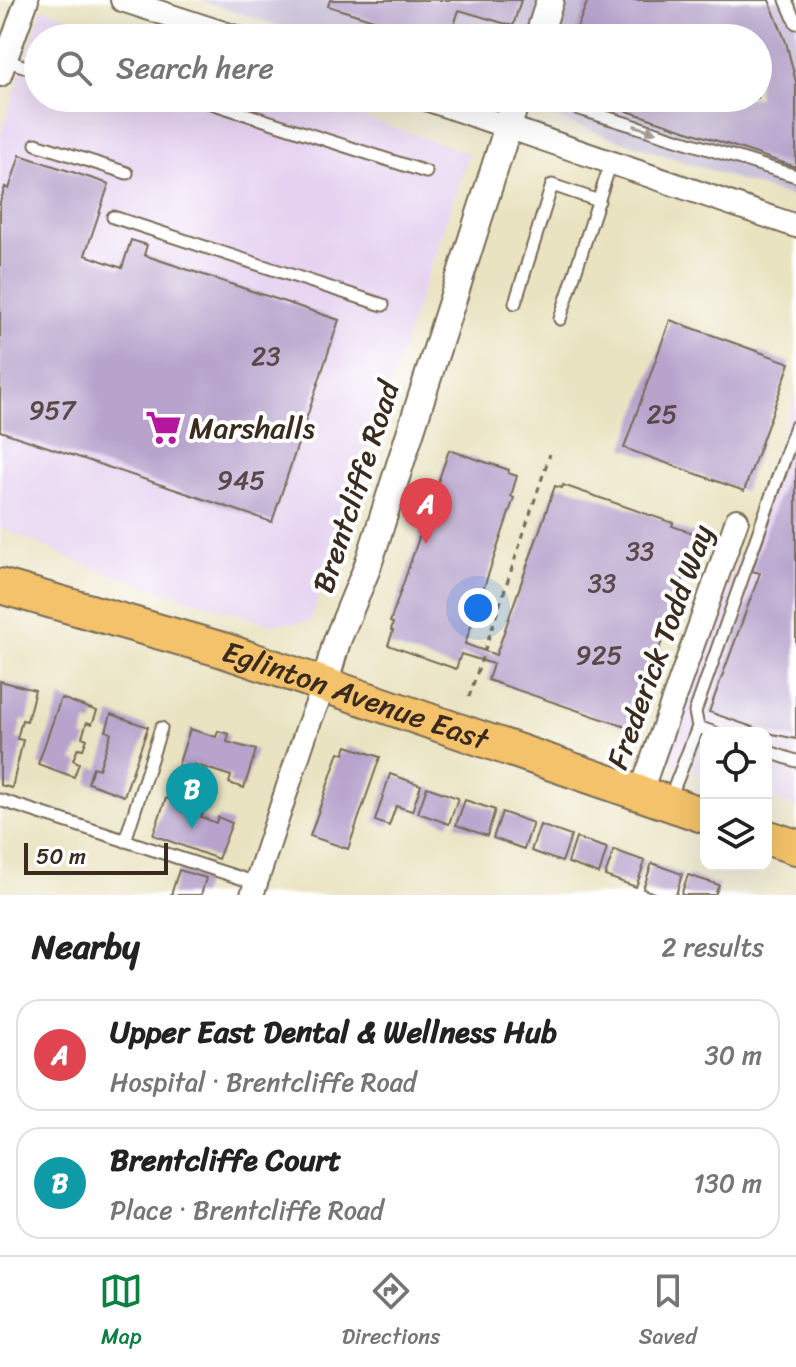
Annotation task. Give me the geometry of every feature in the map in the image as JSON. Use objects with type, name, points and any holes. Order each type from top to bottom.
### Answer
[{"type":"main road","name":"Eglinton Avenue East","points":[[0,586],[223,650],[700,814]]},
{"type":"main road","points":[[772,839],[796,847]]},
{"type":"street","points":[[3,68],[27,0]]},
{"type":"street","points":[[122,0],[186,24]]},
{"type":"street","points":[[542,24],[550,0]]},
{"type":"street","points":[[465,112],[796,226]]},
{"type":"street","name":"Brentcliffe Road","points":[[254,889],[337,641],[367,568],[512,112]]},
{"type":"street","name":"Frederick Todd Way","points":[[654,799],[737,520]]},
{"type":"lane","points":[[786,0],[796,23]]},
{"type":"lane","points":[[3,68],[24,70]]},
{"type":"lane","points":[[239,112],[426,172]]},
{"type":"lane","points":[[589,112],[796,176]]},
{"type":"lane","points":[[36,144],[127,173]]},
{"type":"lane","points":[[560,319],[611,162]]},
{"type":"lane","points":[[515,303],[552,185],[599,201]]},
{"type":"lane","points":[[113,217],[383,305]]},
{"type":"lane","points":[[654,799],[698,727],[695,712],[796,426]]},
{"type":"lane","points":[[125,841],[161,728]]},
{"type":"lane","points":[[772,753],[796,761]]},
{"type":"lane","points":[[0,800],[125,841],[254,889]]},
{"type":"path","points":[[469,697],[550,454]]},
{"type":"shaded area","points":[[200,0],[796,0],[796,199],[536,112],[772,112],[772,24],[272,24]]},
{"type":"shaded area","points":[[42,8],[88,24],[37,24]]},
{"type":"shaded area","points":[[24,63],[24,112],[348,112],[469,153],[310,622],[269,624],[97,570],[0,527],[0,136]]},
{"type":"shaded area","points":[[796,393],[796,807],[772,798],[772,727],[700,727],[700,774],[667,762]]},
{"type":"building","points":[[330,0],[521,0],[514,24],[459,10],[454,24],[387,24],[328,6]]},
{"type":"building","points":[[588,0],[769,0],[786,42],[796,82],[796,167],[630,112],[772,112],[772,24],[579,24]]},
{"type":"building","points":[[20,155],[109,184],[85,255],[122,268],[131,240],[147,245],[144,255],[339,320],[272,522],[0,431],[0,202],[5,187],[9,189]]},
{"type":"building","points":[[670,320],[790,363],[744,491],[624,448]]},
{"type":"building","points":[[796,446],[796,739],[772,734],[772,727],[753,727],[709,712],[760,573],[752,571]]},
{"type":"building","points":[[449,450],[509,470],[508,473],[517,476],[511,496],[514,498],[465,644],[496,655],[555,486],[562,488],[563,485],[673,523],[672,526],[698,535],[632,729],[488,680],[493,664],[461,654],[456,669],[388,645],[393,631],[393,623],[390,622]]},
{"type":"building","points":[[0,681],[35,690],[27,721],[22,720],[17,739],[23,740],[12,788],[0,785]]},
{"type":"building","points":[[61,698],[97,711],[92,724],[87,722],[82,737],[87,739],[83,749],[78,748],[73,760],[79,763],[74,777],[38,764]]},
{"type":"building","points":[[111,714],[148,727],[124,796],[88,783],[93,767],[99,769],[111,733],[106,731]]},
{"type":"building","points":[[190,729],[216,737],[218,731],[229,734],[227,742],[256,750],[244,788],[229,783],[231,776],[194,764],[192,771],[178,766]]},
{"type":"building","points":[[347,746],[380,757],[348,849],[310,836],[339,752],[344,754]]},
{"type":"building","points":[[390,774],[421,785],[412,811],[396,806],[389,826],[375,821]]},
{"type":"building","points":[[427,787],[458,798],[449,824],[418,813]]},
{"type":"building","points":[[166,798],[181,804],[179,810],[188,814],[190,807],[203,812],[201,817],[216,823],[218,817],[232,823],[218,859],[153,835]]},
{"type":"building","points":[[465,800],[495,810],[487,836],[456,825]]},
{"type":"building","points":[[502,812],[533,823],[524,849],[493,838]]},
{"type":"building","points":[[540,825],[571,836],[562,862],[531,851]]},
{"type":"building","points":[[576,838],[607,848],[599,874],[568,863]]},
{"type":"building","points":[[614,850],[645,861],[636,887],[605,876]]},
{"type":"building","points":[[652,863],[682,874],[676,895],[660,895],[643,889]]},
{"type":"building","points":[[179,870],[206,878],[201,895],[171,895]]},
{"type":"building","points":[[688,875],[719,885],[715,895],[681,895]]},
{"type":"place","name":"Marshalls","points":[[163,428]]},
{"type":"place","name":"Upper East Dental & Wellness Hub","points":[[426,544]]},
{"type":"place","name":"Brentcliffe Court","points":[[192,829]]}]
